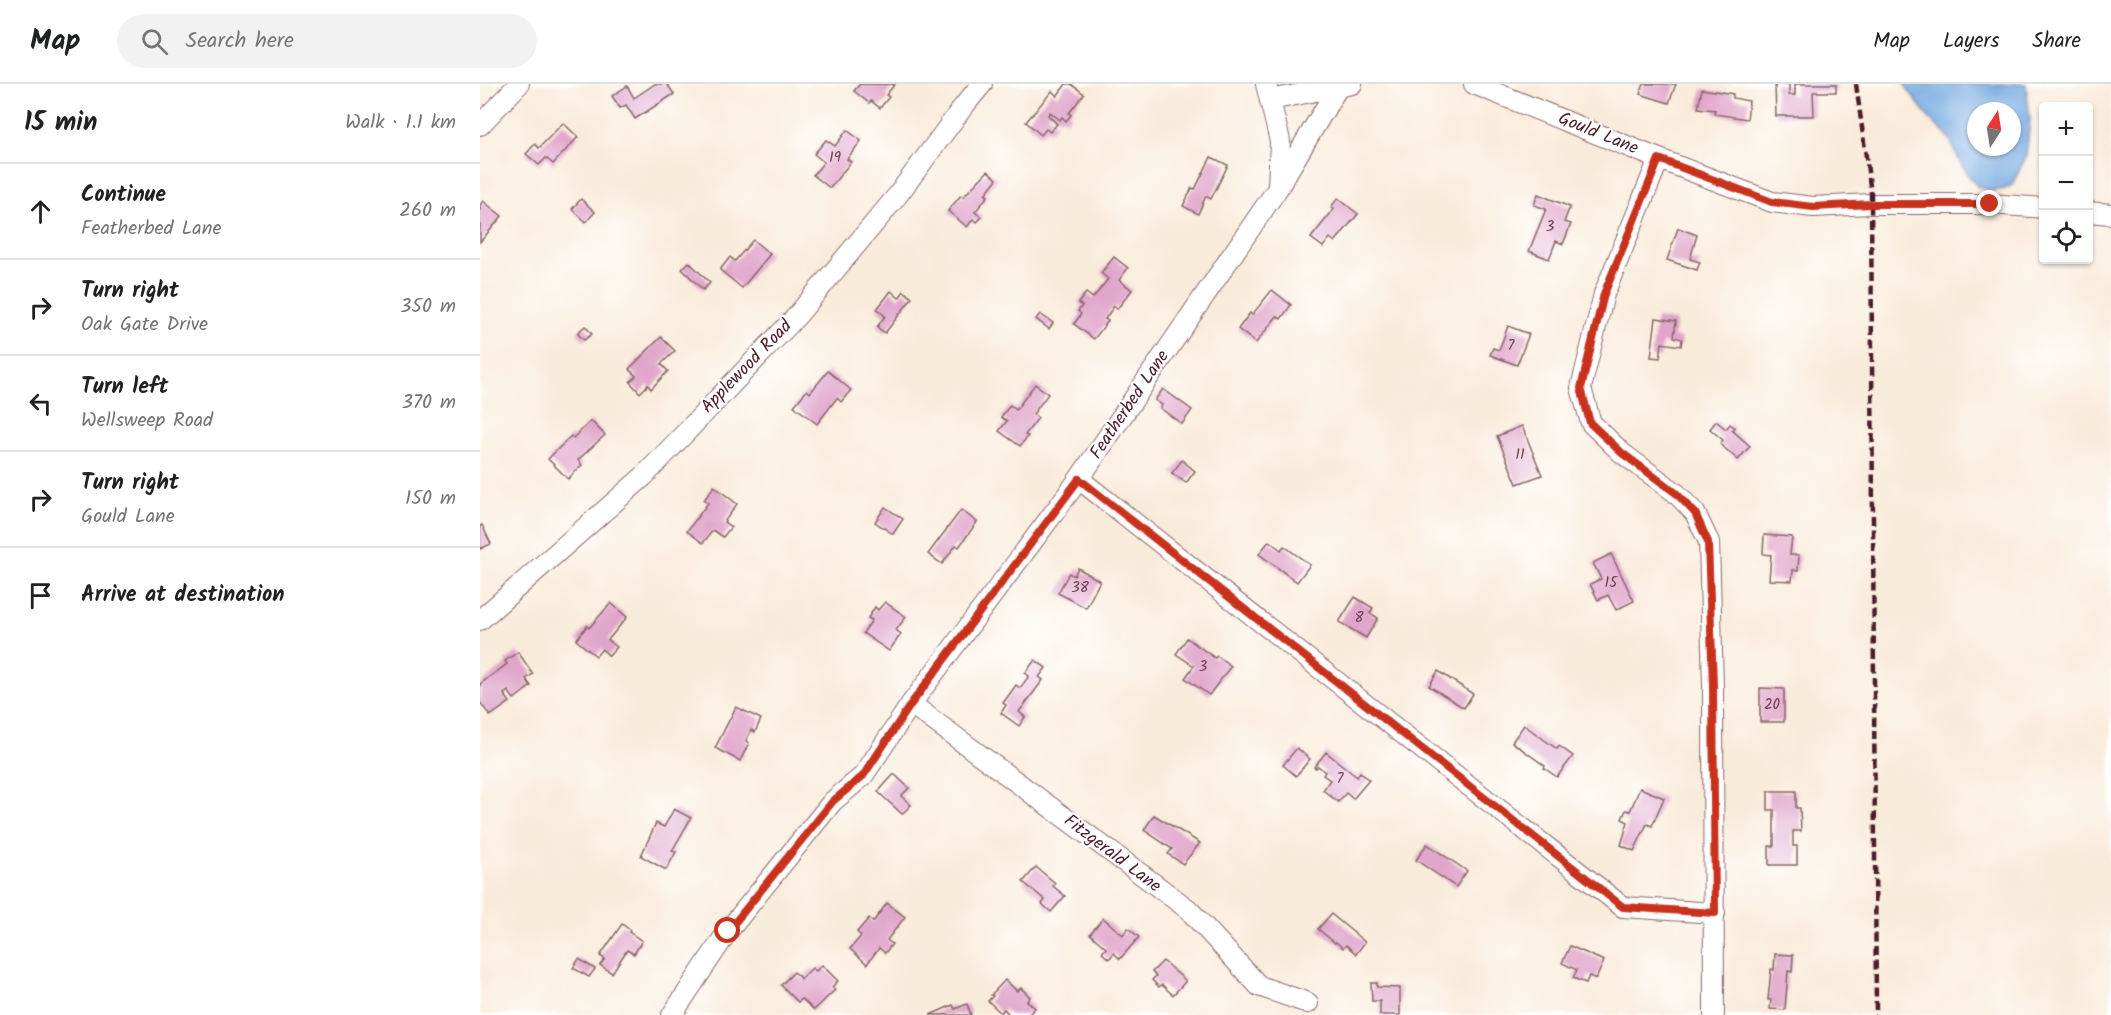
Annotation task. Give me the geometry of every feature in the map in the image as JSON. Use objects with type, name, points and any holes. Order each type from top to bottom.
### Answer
[{"type":"street","points":[[480,125],[519,84]]},
{"type":"street","name":"Applewood Road","points":[[480,620],[644,476],[795,318],[897,196],[963,106],[982,84]]},
{"type":"street","name":"Gould Lane","points":[[1474,84],[1772,202],[1813,207],[1871,204],[1990,204],[2039,208]]},
{"type":"street","points":[[1278,188],[1280,141],[1268,92],[1345,85]]},
{"type":"street","points":[[1278,188],[1345,85]]},
{"type":"street","points":[[1659,159],[1604,294],[1581,388],[1590,423],[1622,453],[1676,493],[1695,513],[1708,542],[1713,686],[1714,1015]]},
{"type":"street","name":"Featherbed Lane","points":[[672,1015],[728,931],[833,801],[863,776],[911,704],[1079,479],[1278,188]]},
{"type":"street","points":[[2093,212],[2111,214]]},
{"type":"street","points":[[1079,479],[1623,907],[1715,913]]},
{"type":"street","name":"Fitzgerald Lane","points":[[911,704],[1188,909],[1259,986],[1308,1003]]},
{"type":"water","points":[[1904,84],[2026,84],[2030,119],[2026,157],[2012,185],[1993,191],[1978,187],[1961,164],[1949,138],[1928,117]]},
{"type":"building","points":[[655,84],[667,84],[674,94],[635,119],[626,105],[620,108],[612,96],[627,86],[634,98]]},
{"type":"building","points":[[860,84],[895,84],[886,95],[889,97],[880,108],[871,101],[869,103],[854,91]]},
{"type":"building","points":[[1066,84],[1071,84],[1084,94],[1069,113],[1071,115],[1066,121],[1062,117],[1060,120],[1050,112],[1048,115],[1057,124],[1050,132],[1046,129],[1041,135],[1026,122],[1052,91],[1057,96]]},
{"type":"building","points":[[1644,84],[1676,84],[1669,103],[1640,94]]},
{"type":"building","points":[[1775,84],[1789,84],[1789,95],[1795,95],[1795,84],[1836,84],[1836,92],[1813,92],[1814,116],[1776,116]]},
{"type":"building","points":[[1702,89],[1733,94],[1733,98],[1749,101],[1747,119],[1714,114],[1715,110],[1698,108]]},
{"type":"building","points":[[563,123],[578,137],[553,164],[546,158],[539,165],[526,154],[535,144],[539,148]]},
{"type":"building","points":[[847,130],[861,141],[847,159],[851,162],[830,188],[813,175],[824,162],[814,154],[826,140],[835,146]]},
{"type":"building","points":[[1211,157],[1228,165],[1211,199],[1206,196],[1198,214],[1183,206],[1192,188],[1195,189]]},
{"type":"building","points":[[988,171],[997,179],[985,194],[988,196],[975,212],[982,217],[977,222],[973,219],[967,227],[948,211],[961,195],[963,197]]},
{"type":"building","points":[[1538,194],[1570,207],[1564,222],[1571,224],[1563,244],[1556,241],[1549,259],[1529,251],[1546,209],[1534,205]]},
{"type":"building","points":[[1338,198],[1358,214],[1335,242],[1330,238],[1323,247],[1311,238],[1334,209],[1331,207]]},
{"type":"building","points":[[581,199],[595,212],[586,222],[572,209]]},
{"type":"building","points":[[483,201],[502,216],[480,242],[480,205]]},
{"type":"building","points":[[1678,228],[1697,235],[1690,259],[1700,262],[1697,270],[1667,260]]},
{"type":"building","points":[[753,240],[770,254],[742,288],[720,270],[730,257],[735,261]]},
{"type":"building","points":[[1114,257],[1128,268],[1119,280],[1132,290],[1117,309],[1114,306],[1105,319],[1108,321],[1094,339],[1074,324],[1081,314],[1078,311],[1082,306],[1078,303],[1086,293],[1093,298],[1108,279],[1101,273]]},
{"type":"building","points":[[689,262],[710,283],[703,290],[682,269]]},
{"type":"building","points":[[1272,290],[1291,305],[1281,319],[1277,316],[1256,343],[1238,329]]},
{"type":"building","points":[[891,291],[899,298],[904,291],[912,298],[885,333],[877,327],[885,316],[877,309]]},
{"type":"building","points":[[1040,314],[1053,323],[1049,329],[1036,319]]},
{"type":"building","points":[[1656,318],[1676,321],[1674,337],[1682,339],[1681,346],[1662,343],[1660,358],[1651,357]]},
{"type":"building","points":[[585,326],[592,334],[584,340],[577,333]]},
{"type":"building","points":[[1508,326],[1529,334],[1517,365],[1490,355],[1493,348],[1499,350]]},
{"type":"building","points":[[661,337],[675,351],[661,364],[668,371],[651,389],[648,385],[640,393],[630,382],[636,376],[629,369]]},
{"type":"building","points":[[828,371],[851,390],[841,402],[837,398],[817,424],[794,406],[807,390],[810,393]]},
{"type":"building","points":[[1035,384],[1048,394],[1033,414],[1038,418],[1020,446],[999,431],[1007,421],[1001,417],[1010,405],[1016,410]]},
{"type":"building","points":[[1163,389],[1192,410],[1182,424],[1160,408],[1162,405],[1155,400]]},
{"type":"building","points":[[591,421],[605,435],[578,460],[582,465],[568,479],[548,459],[571,436],[573,438]]},
{"type":"building","points":[[1716,421],[1726,429],[1730,424],[1735,428],[1732,430],[1750,446],[1738,460],[1720,444],[1723,440],[1710,429]]},
{"type":"building","points":[[1522,426],[1542,475],[1517,484],[1497,436]]},
{"type":"building","points":[[1182,460],[1195,471],[1186,483],[1172,473]]},
{"type":"building","points":[[714,486],[737,504],[724,522],[731,527],[723,537],[713,530],[703,543],[687,531],[708,503],[704,500]]},
{"type":"building","points":[[885,507],[903,519],[893,534],[875,522]]},
{"type":"building","points":[[961,510],[977,522],[959,547],[956,545],[942,564],[928,554]]},
{"type":"building","points":[[482,525],[491,544],[480,549],[480,526]]},
{"type":"building","points":[[1764,535],[1792,537],[1790,555],[1799,555],[1798,571],[1793,570],[1792,581],[1769,580],[1771,555],[1763,554]]},
{"type":"building","points":[[1269,541],[1281,550],[1284,546],[1310,565],[1297,582],[1259,554]]},
{"type":"building","points":[[1611,554],[1634,601],[1616,610],[1608,595],[1598,600],[1590,584],[1601,579],[1593,563]]},
{"type":"building","points":[[1078,568],[1100,581],[1086,608],[1058,593],[1069,573],[1074,576]]},
{"type":"building","points":[[1355,597],[1373,608],[1370,613],[1378,618],[1366,638],[1339,622]]},
{"type":"building","points":[[885,602],[906,617],[896,630],[901,634],[889,651],[863,633],[872,620],[868,618],[875,607],[878,610]]},
{"type":"building","points":[[611,603],[627,617],[608,640],[617,647],[609,656],[602,649],[596,656],[576,640]]},
{"type":"building","points":[[1187,638],[1215,658],[1217,656],[1231,666],[1209,695],[1185,678],[1194,666],[1176,654]]},
{"type":"building","points":[[518,652],[533,674],[526,679],[531,686],[514,699],[508,691],[504,694],[510,702],[490,716],[480,702],[480,684],[507,664],[505,661]]},
{"type":"building","points":[[1035,660],[1046,668],[1039,677],[1043,680],[1019,712],[1025,717],[1019,726],[1001,713],[1006,705],[1003,703],[1016,685],[1020,688],[1029,676],[1025,673]]},
{"type":"building","points":[[1438,671],[1473,694],[1464,708],[1429,686]]},
{"type":"building","points":[[1760,688],[1784,689],[1784,722],[1760,722]]},
{"type":"building","points":[[736,707],[761,719],[755,732],[751,730],[746,741],[749,743],[740,761],[715,748]]},
{"type":"building","points":[[1524,725],[1557,749],[1559,746],[1573,756],[1557,777],[1512,742]]},
{"type":"building","points":[[1297,748],[1310,759],[1296,776],[1283,765]]},
{"type":"building","points":[[1326,752],[1357,777],[1360,772],[1369,780],[1353,799],[1346,793],[1338,802],[1323,790],[1330,780],[1323,775],[1325,772],[1318,766],[1314,767]]},
{"type":"building","points":[[894,774],[909,788],[901,796],[911,805],[902,814],[878,792]]},
{"type":"building","points":[[1640,788],[1664,798],[1652,826],[1647,824],[1634,851],[1621,845],[1628,822],[1622,819],[1626,810],[1630,811]]},
{"type":"building","points":[[1768,791],[1796,791],[1796,808],[1800,808],[1801,831],[1793,831],[1793,846],[1797,846],[1797,865],[1769,865],[1769,846],[1774,846],[1774,810],[1768,810]]},
{"type":"building","points":[[674,809],[691,818],[672,851],[676,852],[666,870],[641,856],[656,823],[664,827]]},
{"type":"building","points":[[1154,815],[1200,843],[1183,864],[1168,854],[1172,849],[1144,830]]},
{"type":"building","points":[[1427,844],[1467,871],[1456,887],[1416,860]]},
{"type":"building","points":[[1036,867],[1055,883],[1053,886],[1065,896],[1051,912],[1042,904],[1045,900],[1023,882]]},
{"type":"building","points":[[887,903],[905,917],[887,940],[892,944],[885,953],[879,948],[867,964],[850,949],[861,936],[857,932],[869,918],[873,922]]},
{"type":"building","points":[[1331,914],[1365,942],[1356,954],[1346,945],[1343,948],[1335,943],[1318,929]]},
{"type":"building","points":[[1103,918],[1123,935],[1128,928],[1139,937],[1120,959],[1114,953],[1109,959],[1102,953],[1106,948],[1090,934]]},
{"type":"building","points":[[622,924],[642,941],[634,954],[627,950],[612,973],[600,965],[605,959],[600,956]]},
{"type":"building","points":[[1570,946],[1604,961],[1596,979],[1589,976],[1586,983],[1573,978],[1577,970],[1562,963]]},
{"type":"building","points":[[1775,954],[1793,955],[1792,972],[1788,971],[1785,1010],[1770,1009],[1771,1000],[1768,1000]]},
{"type":"building","points":[[579,959],[595,969],[589,977],[573,968]]},
{"type":"building","points":[[1163,961],[1185,980],[1173,995],[1152,980],[1156,976],[1152,972]]},
{"type":"building","points":[[822,965],[838,981],[832,987],[835,990],[814,1010],[802,999],[798,1002],[781,985],[794,972],[801,979],[812,968],[816,971]]},
{"type":"building","points":[[1005,980],[1017,991],[1021,988],[1030,997],[1027,1001],[1035,1008],[1028,1015],[1010,1015],[1004,1009],[1001,1013],[988,1001]]},
{"type":"building","points":[[1371,983],[1377,983],[1377,987],[1400,988],[1400,1015],[1380,1015],[1380,1001],[1372,1001]]},
{"type":"building","points":[[967,1004],[971,1015],[930,1015],[953,1005],[955,1009]]},
{"type":"railway","points":[[1856,84],[1871,193],[1876,1015]]},
{"type":"route","points":[[728,931],[833,801],[863,776],[911,704],[1079,479],[1623,907],[1715,913],[1713,686],[1708,542],[1695,513],[1676,493],[1622,453],[1590,423],[1581,388],[1604,294],[1659,159],[1772,202],[1813,207],[1871,204],[1990,204]]}]
